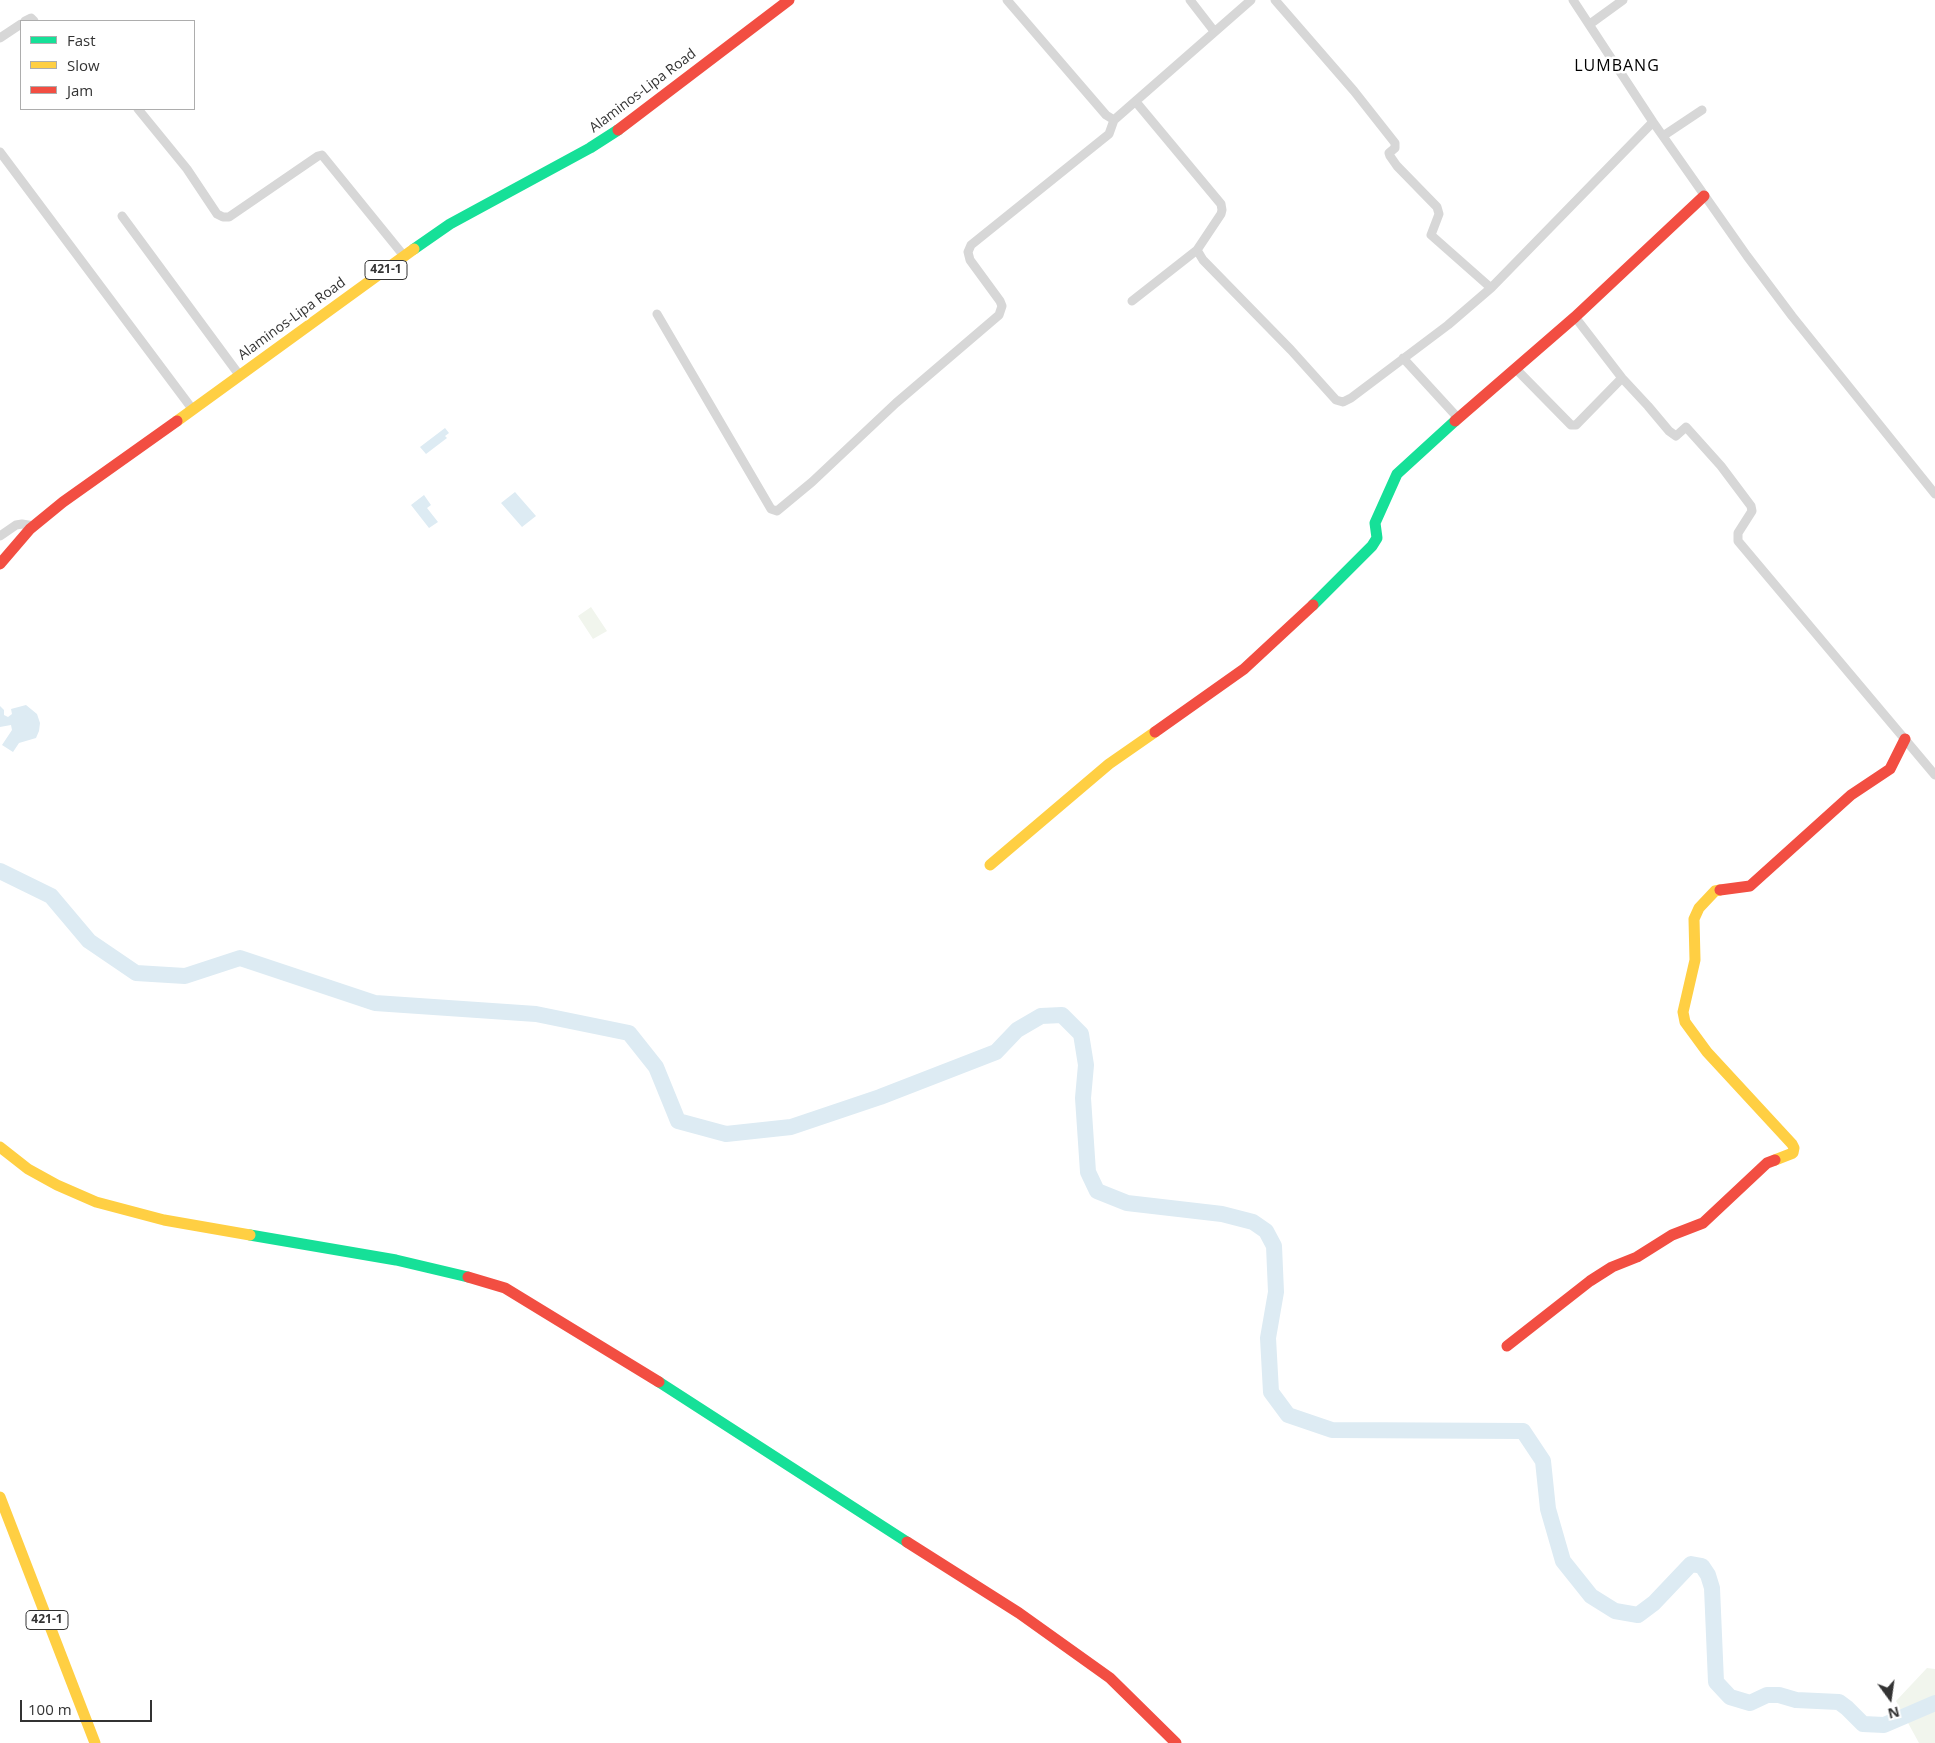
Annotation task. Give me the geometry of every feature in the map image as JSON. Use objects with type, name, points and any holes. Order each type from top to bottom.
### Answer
[{"type":"street","points":[[1007,0],[1106,115],[1114,120]]},
{"type":"street","points":[[1190,0],[1214,31]]},
{"type":"street","points":[[657,314],[771,509],[777,511],[812,482],[896,403],[999,315],[1002,306],[1000,301],[970,260],[968,252],[971,244],[1109,134],[1114,120],[1214,31],[1252,0]]},
{"type":"street","points":[[1275,0],[1354,91],[1395,143],[1395,148],[1389,153],[1390,156],[1436,208],[1439,214],[1431,235],[1491,288]]},
{"type":"street","points":[[1573,0],[1704,196],[1792,316],[1935,494]]},
{"type":"street","points":[[1590,24],[1623,0]]},
{"type":"street","name":"Alaminos-Lipa Road","points":[[0,564],[34,526],[63,502],[404,256],[450,224],[616,132],[781,2]]},
{"type":"street","points":[[0,38],[20,25]]},
{"type":"street","points":[[1132,301],[1197,250],[1222,210],[1221,204],[1136,102]]},
{"type":"street","points":[[139,110],[187,169],[217,214],[229,217],[322,155],[404,256]]},
{"type":"street","points":[[1663,136],[1702,110]]},
{"type":"street","points":[[1197,250],[1203,260],[1291,350],[1336,400],[1343,402],[1351,398],[1448,325],[1491,288],[1653,122]]},
{"type":"street","points":[[0,152],[193,410]]},
{"type":"street","points":[[990,865],[1110,764],[1244,669],[1299,619],[1372,546],[1377,538],[1375,523],[1397,474],[1458,418],[1575,317],[1704,196]]},
{"type":"street","points":[[122,216],[240,376]]},
{"type":"street","points":[[1575,317],[1622,378],[1669,431],[1676,436],[1686,427],[1722,466],[1752,510],[1738,533],[1738,541],[1935,775]]},
{"type":"street","points":[[1403,358],[1458,418]]},
{"type":"street","points":[[1515,368],[1572,425],[1576,425],[1622,378]]},
{"type":"street","points":[[0,536],[22,524],[34,526]]},
{"type":"street","points":[[1507,1346],[1590,1281],[1626,1260],[1637,1257],[1672,1235],[1703,1223],[1767,1163],[1793,1153],[1794,1148],[1792,1144],[1707,1052],[1685,1022],[1683,1012],[1695,960],[1694,919],[1700,908],[1715,891],[1750,886],[1851,795],[1890,770],[1905,739]]},
{"type":"street","points":[[0,1147],[28,1169],[57,1185],[96,1202],[164,1220],[396,1260],[505,1288],[550,1314],[756,1443],[793,1469],[1019,1613],[1110,1678],[1176,1743]]},
{"type":"street","name":"421-1","points":[[0,1496],[95,1743]]},
{"type":"shaded area","points":[[445,428],[449,433],[445,436],[447,438],[426,454],[420,447]]},
{"type":"shaded area","points":[[515,492],[536,516],[522,527],[501,503]]},
{"type":"shaded area","points":[[424,495],[431,505],[427,508],[438,522],[429,528],[411,505]]},
{"type":"shaded area","points":[[591,607],[607,631],[593,639],[578,616]]},
{"type":"shaded area","points":[[26,705],[37,714],[40,723],[39,731],[36,738],[19,743],[13,752],[2,745],[12,730],[11,725],[0,727],[0,706],[4,710],[4,715],[8,717],[12,714],[11,709]]},
{"type":"shaded area","points":[[1927,1668],[1935,1669],[1935,1743],[1919,1743],[1896,1701]]},
{"type":"waterway","points":[[0,871],[51,896],[89,941],[136,973],[185,976],[240,958],[375,1003],[536,1014],[629,1033],[656,1067],[678,1121],[726,1134],[791,1127],[880,1097],[996,1052],[1017,1030],[1041,1016],[1062,1015],[1081,1034],[1086,1065],[1083,1098],[1088,1172],[1097,1191],[1127,1203],[1222,1214],[1253,1222],[1266,1231],[1274,1246],[1276,1292],[1268,1338],[1271,1392],[1288,1415],[1332,1430],[1523,1431],[1543,1461],[1548,1509],[1563,1561],[1591,1596],[1615,1611],[1638,1615],[1654,1603],[1691,1564],[1702,1566],[1708,1575],[1712,1588],[1716,1682],[1730,1697],[1750,1703],[1767,1695],[1779,1695],[1796,1700],[1839,1702],[1863,1724],[1884,1725],[1935,1703]]},
{"type":"traffic: fast","points":[[414,249],[450,224],[590,148],[618,130]]},
{"type":"traffic: fast","points":[[1313,605],[1372,546],[1377,538],[1375,523],[1397,474],[1455,421]]},
{"type":"traffic: fast","points":[[250,1235],[396,1260],[468,1277]]},
{"type":"traffic: fast","points":[[659,1382],[907,1542]]},
{"type":"traffic: slow","points":[[177,421],[414,249]]},
{"type":"traffic: slow","points":[[990,865],[1109,764],[1155,732]]},
{"type":"traffic: slow","points":[[1720,890],[1715,891],[1699,908],[1694,919],[1695,960],[1683,1012],[1685,1022],[1707,1052],[1792,1144],[1794,1148],[1793,1153],[1775,1160]]},
{"type":"traffic: slow","points":[[0,1147],[28,1169],[57,1185],[96,1202],[164,1220],[250,1235]]},
{"type":"traffic: slow","points":[[0,1497],[95,1743]]},
{"type":"traffic: jam","points":[[618,130],[789,0]]},
{"type":"traffic: jam","points":[[1455,421],[1575,317],[1704,196]]},
{"type":"traffic: jam","points":[[0,564],[30,529],[63,502],[177,421]]},
{"type":"traffic: jam","points":[[1155,732],[1244,669],[1313,605]]},
{"type":"traffic: jam","points":[[1720,890],[1750,886],[1851,795],[1890,769],[1905,739]]},
{"type":"traffic: jam","points":[[1507,1346],[1590,1281],[1612,1267],[1637,1257],[1672,1235],[1703,1223],[1767,1163],[1775,1160]]},
{"type":"traffic: jam","points":[[468,1277],[505,1288],[659,1382]]},
{"type":"traffic: jam","points":[[907,1542],[1019,1613],[1110,1678],[1176,1743]]},
{"type":"district","name":"LUMBANG","points":[[1617,66]]}]
